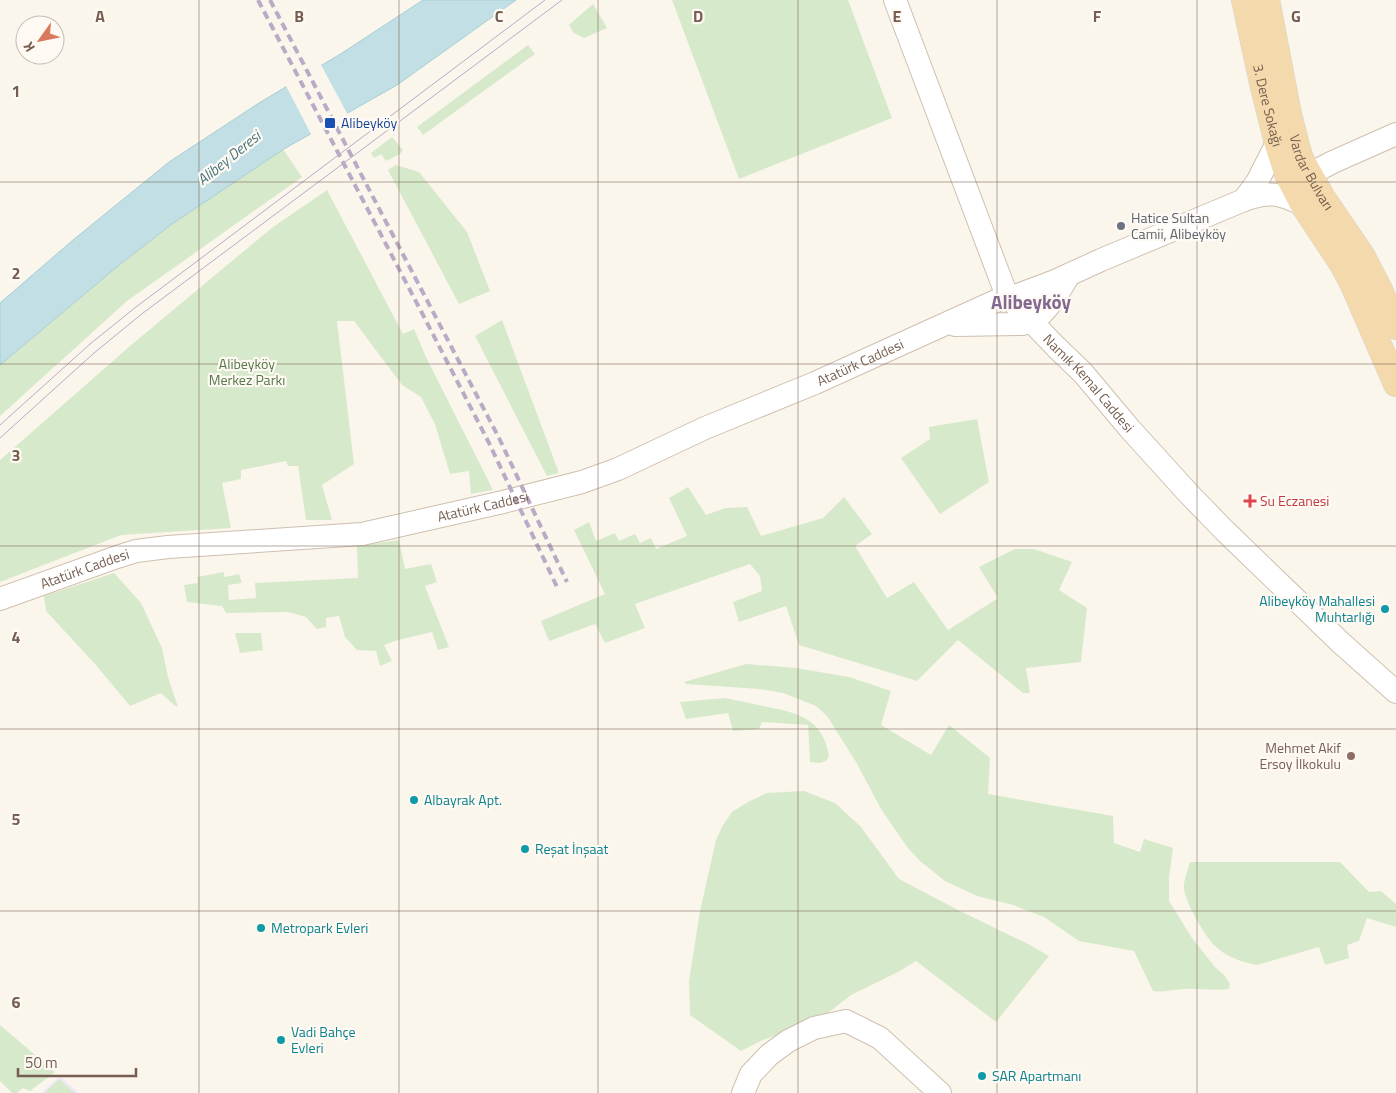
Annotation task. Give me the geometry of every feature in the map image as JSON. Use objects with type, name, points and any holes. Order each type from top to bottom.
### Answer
[{"type":"main road","name":"Namık Kemal Caddesi","points":[[895,0],[1007,296],[1083,372],[1161,464],[1207,513],[1340,642],[1396,692]]},
{"type":"main road","name":"3. Dere Sokağı","points":[[1244,0],[1257,64],[1277,143],[1287,174],[1309,214]]},
{"type":"main road","name":"Vardar Bulvarı","points":[[1267,0],[1289,114],[1301,159],[1365,262],[1381,292],[1396,327]]},
{"type":"main road","points":[[1244,200],[1257,182],[1289,114]]},
{"type":"main road","points":[[1309,214],[1319,200],[1310,174],[1396,134]]},
{"type":"main road","name":"Atatürk Caddesi","points":[[0,599],[136,551],[168,547],[362,534],[582,482],[618,469],[705,428],[815,383],[1007,296],[1015,296],[1069,275],[1254,196],[1276,194],[1291,199],[1309,214]]},
{"type":"main road","name":"Vardar Bulvarı","points":[[1309,214],[1353,285],[1396,384]]},
{"type":"main road","points":[[1032,322],[1042,313],[1069,275]]},
{"type":"main road","name":"Atatürk Caddesi","points":[[942,326],[1022,324],[1032,322]]},
{"type":"main road","points":[[743,1093],[751,1074],[769,1055],[788,1041],[814,1028],[846,1021],[880,1038],[940,1093]]},
{"type":"shaded area","points":[[60,1076],[79,1093],[41,1093]]},
{"type":"green space","points":[[672,0],[848,0],[892,118],[739,179]]},
{"type":"green space","points":[[593,4],[607,28],[584,38],[574,33],[569,25]]},
{"type":"green space","points":[[528,45],[535,54],[423,135],[417,127]]},
{"type":"green space","points":[[392,137],[403,150],[400,154],[386,161],[381,154],[374,158],[371,153]]},
{"type":"green space","points":[[283,149],[302,177],[127,301],[0,416],[0,365],[118,266],[172,224]]},
{"type":"green space","points":[[396,165],[419,172],[467,232],[490,291],[459,304],[388,170]]},
{"type":"green space","name":"Alibeyköy Merkez Parkı","points":[[327,190],[403,334],[414,329],[427,359],[493,490],[471,494],[469,471],[450,474],[435,424],[421,397],[402,385],[354,321],[337,321],[354,464],[322,485],[332,520],[306,520],[298,466],[288,466],[286,461],[241,470],[241,479],[222,483],[231,528],[121,535],[0,582],[0,460],[130,346],[273,227]]},
{"type":"green space","points":[[502,320],[559,473],[547,476],[475,336]]},
{"type":"green space","points":[[977,419],[989,482],[940,514],[901,458],[930,439],[929,427]]},
{"type":"green space","points":[[688,487],[706,515],[725,508],[747,507],[761,536],[823,518],[844,497],[872,534],[855,546],[887,598],[914,582],[948,630],[998,598],[979,567],[1015,549],[1034,549],[1072,562],[1059,590],[1087,608],[1081,662],[1026,668],[1030,693],[1023,693],[958,640],[917,681],[799,645],[786,606],[739,622],[733,602],[762,591],[760,576],[750,564],[635,604],[645,628],[605,643],[595,624],[549,641],[541,621],[605,594],[574,530],[589,522],[596,541],[615,533],[619,541],[635,534],[640,543],[651,538],[656,549],[687,536],[669,498]]},
{"type":"green space","points":[[399,540],[405,569],[431,564],[437,582],[425,586],[449,647],[438,650],[432,632],[398,640],[384,645],[392,661],[380,666],[376,651],[357,650],[345,637],[339,616],[326,618],[326,627],[317,629],[306,617],[288,612],[226,613],[222,606],[187,602],[184,585],[198,583],[197,577],[224,572],[224,577],[239,574],[242,583],[228,585],[229,600],[256,598],[255,583],[358,578],[357,546]]},
{"type":"green space","points":[[114,573],[141,603],[162,648],[168,677],[178,707],[161,693],[130,706],[95,664],[46,611],[44,596]]},
{"type":"green space","points":[[235,633],[261,633],[263,650],[240,653]]},
{"type":"green space","points":[[746,664],[796,668],[849,677],[891,691],[881,725],[931,755],[949,725],[990,758],[988,794],[1113,816],[1114,843],[1140,852],[1144,839],[1173,848],[1169,878],[1169,901],[1192,938],[1215,967],[1224,975],[1230,984],[1229,989],[1153,991],[1134,951],[1079,941],[1044,917],[1013,905],[977,896],[945,881],[920,861],[907,847],[881,809],[856,762],[827,716],[816,706],[783,693],[759,689],[686,684],[684,682]]},
{"type":"green space","points":[[725,698],[780,709],[808,720],[816,726],[821,734],[829,756],[826,761],[820,763],[810,762],[808,725],[762,722],[759,729],[733,731],[728,713],[686,719],[680,702]]},
{"type":"green space","points":[[804,791],[835,803],[861,827],[899,879],[1049,956],[996,1022],[916,961],[851,995],[819,1020],[763,1040],[741,1051],[690,1015],[689,981],[700,911],[716,840],[723,825],[732,812],[767,793]]},
{"type":"green space","points":[[1190,862],[1340,862],[1369,892],[1381,891],[1396,904],[1396,927],[1367,918],[1359,941],[1347,945],[1349,958],[1325,965],[1319,947],[1257,965],[1246,963],[1219,950],[1206,935],[1196,919],[1184,889]]},
{"type":"green space","points":[[0,1025],[55,1072],[30,1091],[23,1088],[17,1093],[12,1093],[0,1081]]},
{"type":"green space","points":[[59,1079],[75,1093],[44,1093]]},
{"type":"water","name":"Alibey Deresi","points":[[423,0],[516,0],[397,85],[284,149],[172,224],[118,266],[0,365],[0,303],[73,240],[169,162]]},
{"type":"pier","points":[[320,63],[348,115],[312,136],[285,84]]},
{"type":"tram line","points":[[0,425],[90,344],[136,307],[545,0]]},
{"type":"tram line","points":[[0,438],[94,353],[143,313],[562,0]]},
{"type":"railway","points":[[258,0],[489,443],[557,587]]},
{"type":"railway","points":[[270,0],[499,438],[567,582]]},
{"type":"place","name":"Alibeyköy","points":[[330,123]]},
{"type":"place","name":"Hatice Sultan Camii, Alibeyköy","points":[[1121,226]]},
{"type":"place","name":"Su Eczanesi","points":[[1250,501]]},
{"type":"place","name":"Alibeyköy Mahallesi Muhtarlığı","points":[[1385,609]]},
{"type":"place","name":"Mehmet Akif Ersoy İlkokulu","points":[[1351,756]]},
{"type":"place","name":"Albayrak Apt.","points":[[414,800]]},
{"type":"place","name":"Reşat İnşaat","points":[[525,849]]},
{"type":"place","name":"Metropark Evleri","points":[[261,928]]},
{"type":"place","name":"Vadi Bahçe Evleri","points":[[281,1040]]},
{"type":"place","name":"SAR Apartmanı","points":[[982,1076]]},
{"type":"district","name":"Alibeyköy","points":[[1031,302]]}]
